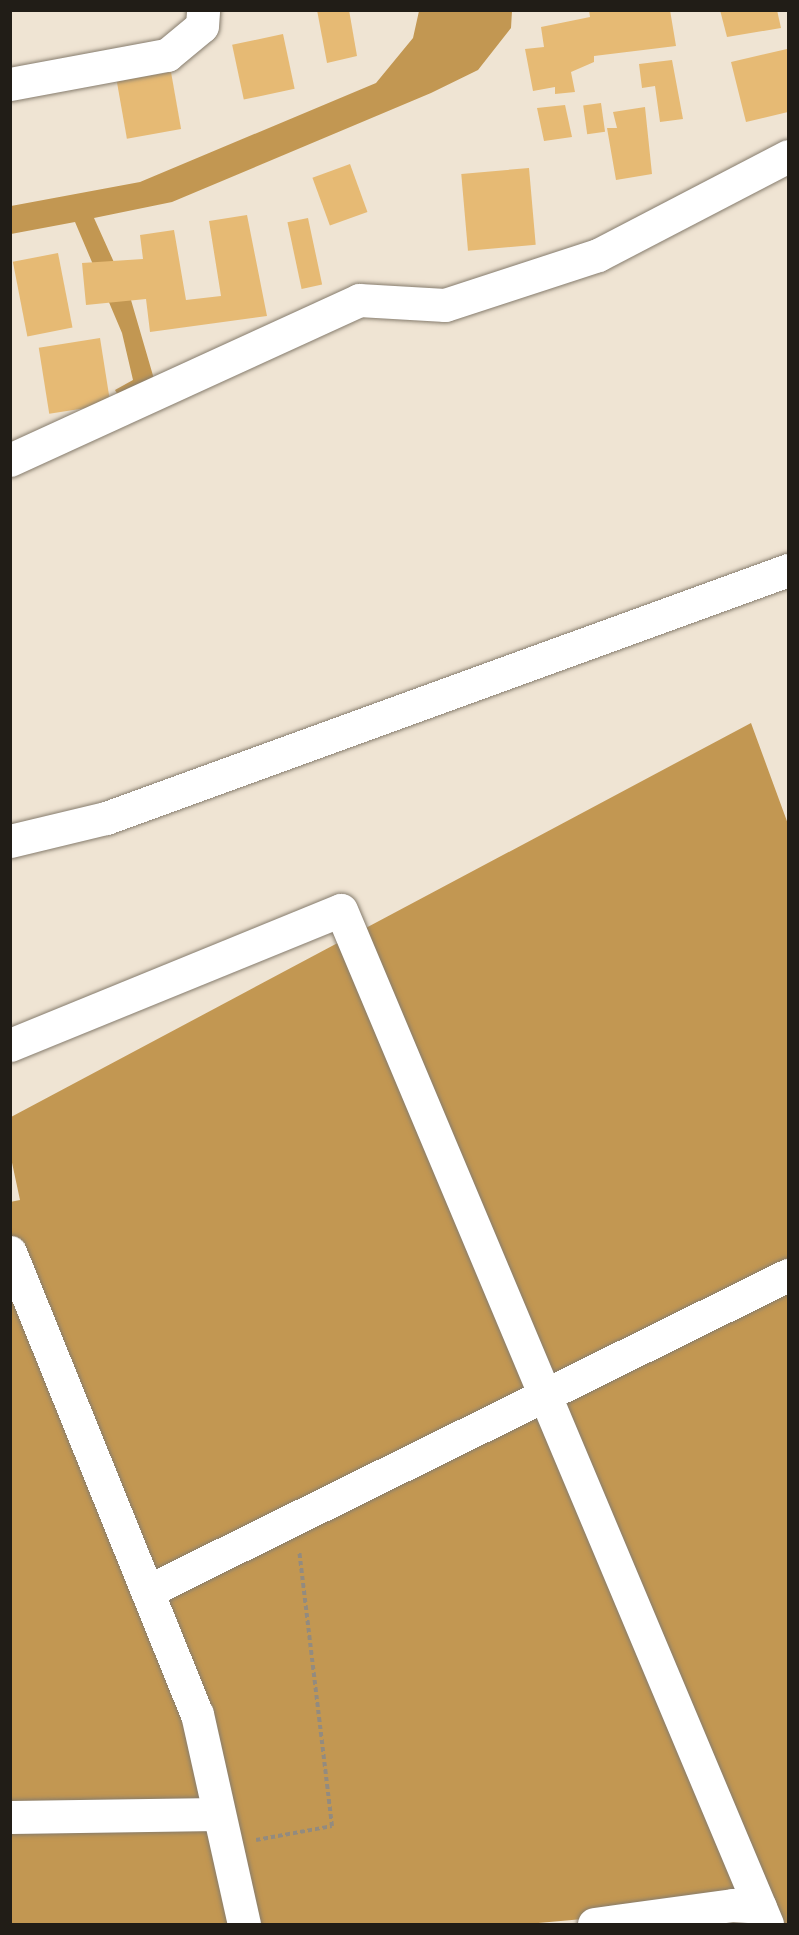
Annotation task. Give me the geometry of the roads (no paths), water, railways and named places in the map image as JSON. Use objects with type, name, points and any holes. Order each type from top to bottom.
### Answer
[{"type":"street","points":[[10,84],[182,51],[190,10]]},
{"type":"street","points":[[10,84],[167,55],[202,26],[202,10]]},
{"type":"street","points":[[10,460],[359,300],[446,305],[598,255],[789,156]]},
{"type":"street","points":[[11,840],[106,818],[789,570]]},
{"type":"street","points":[[10,1045],[341,910],[764,1916]]},
{"type":"street","points":[[10,1252],[197,1714],[244,1924]]},
{"type":"street","points":[[147,1592],[789,1275]]},
{"type":"street","points":[[10,1817],[222,1830]]},
{"type":"street","points":[[594,1924],[733,1905],[764,1916]]}]
